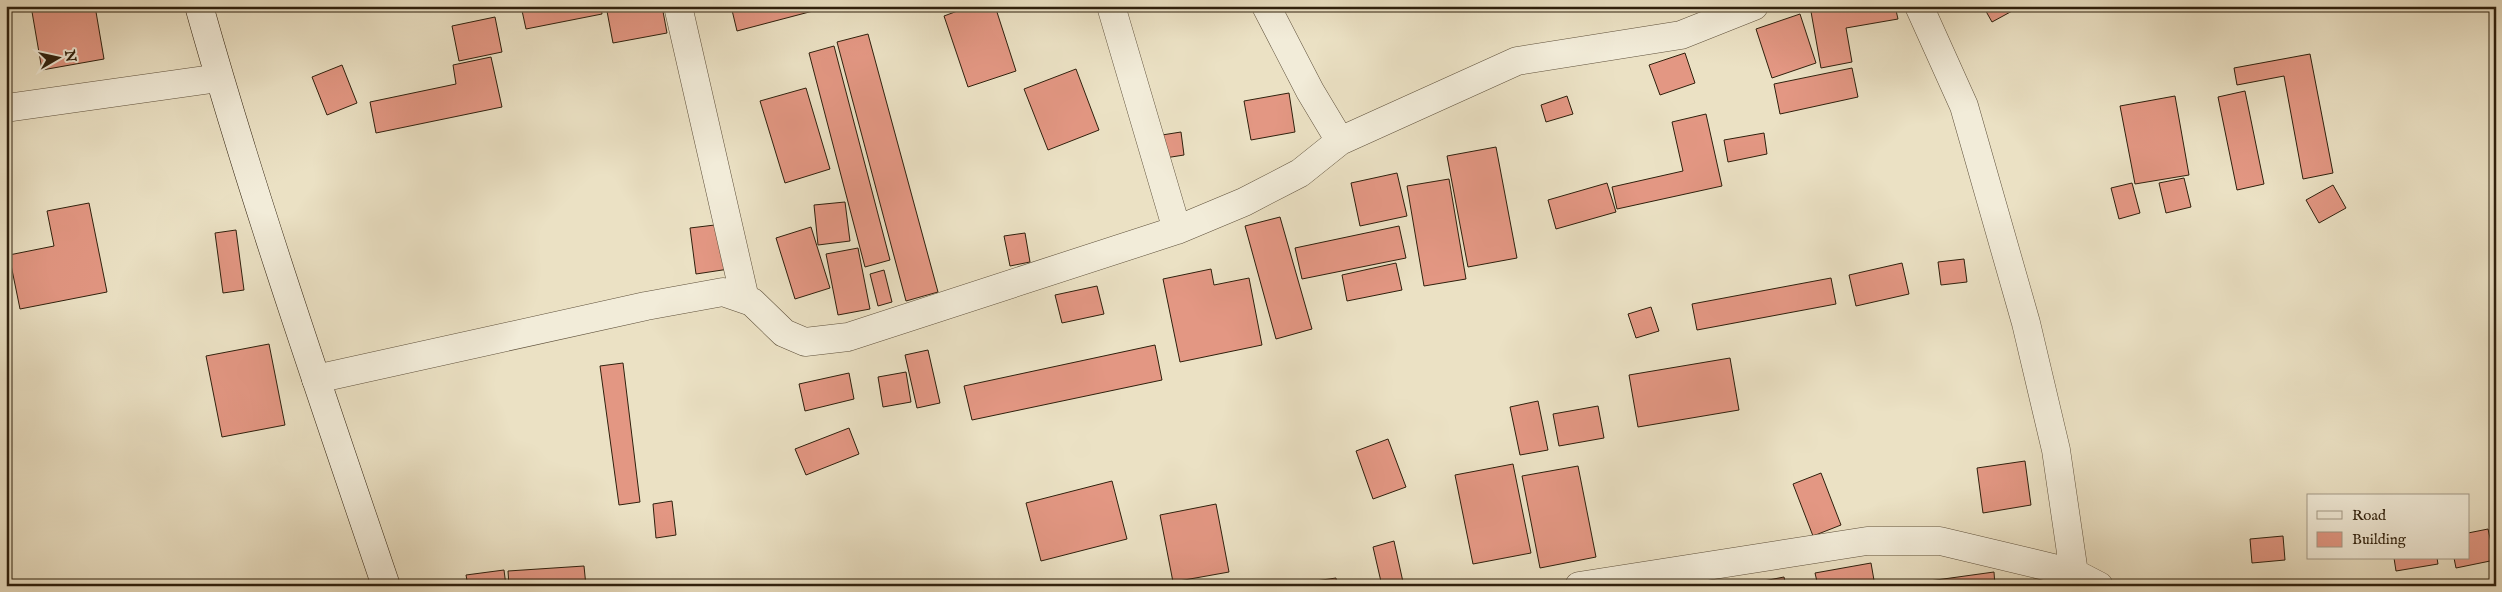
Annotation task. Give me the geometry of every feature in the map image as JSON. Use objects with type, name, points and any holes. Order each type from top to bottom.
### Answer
[{"type":"street","points":[[199,6],[220,78],[316,379],[386,586]]},
{"type":"street","points":[[678,6],[745,300]]},
{"type":"street","points":[[1111,6],[1177,230]]},
{"type":"street","points":[[1266,6],[1310,91],[1340,141]]},
{"type":"street","points":[[316,379],[723,292],[752,302],[784,333],[805,342],[848,337],[1177,230],[1244,202],[1300,173],[1340,141],[1517,61],[1681,35],[1754,6]]},
{"type":"street","points":[[1919,6],[1964,106],[2026,323],[2056,450],[2074,574]]},
{"type":"street","points":[[6,108],[220,78]]},
{"type":"street","points":[[1579,586],[1866,541],[1940,541],[2074,574],[2099,586]]},
{"type":"building","points":[[31,6],[95,6],[104,59],[42,70]]},
{"type":"building","points":[[521,6],[601,6],[602,14],[526,29]]},
{"type":"building","points":[[606,6],[662,6],[667,33],[613,43]]},
{"type":"building","points":[[731,6],[832,6],[737,31]]},
{"type":"building","points":[[971,6],[995,6],[1016,71],[968,87],[944,16]]},
{"type":"building","points":[[1810,6],[1895,6],[1898,19],[1846,28],[1852,62],[1821,68]]},
{"type":"building","points":[[1983,6],[2012,6],[2014,10],[1992,22]]},
{"type":"building","points":[[1800,14],[1816,63],[1772,78],[1756,29]]},
{"type":"building","points":[[495,17],[502,52],[459,61],[452,26]]},
{"type":"building","points":[[868,34],[938,292],[906,301],[837,42]]},
{"type":"building","points":[[834,46],[890,260],[865,267],[809,53]]},
{"type":"building","points":[[1685,53],[1695,83],[1660,95],[1649,65]]},
{"type":"building","points":[[2310,54],[2333,173],[2303,179],[2284,76],[2237,85],[2234,68]]},
{"type":"building","points":[[491,57],[502,107],[376,133],[370,102],[456,84],[453,65]]},
{"type":"building","points":[[342,65],[357,103],[327,115],[312,77]]},
{"type":"building","points":[[1852,68],[1858,97],[1780,114],[1774,84]]},
{"type":"building","points":[[1076,69],[1099,130],[1048,150],[1024,89]]},
{"type":"building","points":[[806,88],[830,169],[785,183],[760,101]]},
{"type":"building","points":[[2245,91],[2264,184],[2237,190],[2218,97]]},
{"type":"building","points":[[1289,93],[1295,132],[1251,140],[1244,101]]},
{"type":"building","points":[[1567,96],[1573,114],[1546,122],[1541,105]]},
{"type":"building","points":[[2175,96],[2189,175],[2135,184],[2120,106]]},
{"type":"building","points":[[1706,114],[1722,186],[1617,209],[1612,187],[1683,171],[1672,122]]},
{"type":"building","points":[[1181,132],[1184,155],[1165,158],[1162,135]]},
{"type":"building","points":[[1764,133],[1767,154],[1728,162],[1724,140]]},
{"type":"building","points":[[1496,147],[1517,258],[1468,267],[1447,156]]},
{"type":"building","points":[[1397,173],[1407,216],[1360,226],[1351,183]]},
{"type":"building","points":[[2184,178],[2191,207],[2166,213],[2159,183]]},
{"type":"building","points":[[1449,179],[1466,279],[1424,286],[1407,186]]},
{"type":"building","points":[[1607,183],[1616,212],[1556,229],[1548,200]]},
{"type":"building","points":[[2132,183],[2140,213],[2119,219],[2111,188]]},
{"type":"building","points":[[2333,185],[2346,208],[2319,223],[2306,200]]},
{"type":"building","points":[[845,202],[850,241],[818,245],[814,205]]},
{"type":"building","points":[[89,203],[107,292],[20,309],[9,255],[54,246],[47,211]]},
{"type":"building","points":[[1280,217],[1312,329],[1276,339],[1245,226]]},
{"type":"building","points":[[723,224],[729,269],[696,274],[690,228]]},
{"type":"building","points":[[1399,226],[1406,258],[1302,279],[1295,248]]},
{"type":"building","points":[[811,227],[830,288],[795,299],[776,238]]},
{"type":"building","points":[[236,230],[244,290],[223,293],[215,233]]},
{"type":"building","points":[[1025,233],[1030,262],[1010,266],[1004,236]]},
{"type":"building","points":[[858,248],[870,309],[838,315],[826,254]]},
{"type":"building","points":[[1964,259],[1967,282],[1941,285],[1938,262]]},
{"type":"building","points":[[1396,263],[1402,290],[1347,301],[1342,275]]},
{"type":"building","points":[[1902,263],[1909,294],[1856,306],[1849,275]]},
{"type":"building","points":[[1211,269],[1214,285],[1249,278],[1262,345],[1180,362],[1163,279]]},
{"type":"building","points":[[884,270],[892,302],[878,306],[870,274]]},
{"type":"building","points":[[1831,278],[1836,304],[1697,330],[1692,304]]},
{"type":"building","points":[[1097,286],[1104,314],[1062,323],[1055,295]]},
{"type":"building","points":[[1651,307],[1659,331],[1636,338],[1628,314]]},
{"type":"building","points":[[269,344],[285,425],[222,437],[206,356]]},
{"type":"building","points":[[1155,345],[1162,380],[972,420],[964,386]]},
{"type":"building","points":[[928,350],[940,403],[917,408],[905,355]]},
{"type":"building","points":[[1730,358],[1739,410],[1638,427],[1629,375]]},
{"type":"building","points":[[623,363],[640,502],[619,505],[600,366]]},
{"type":"building","points":[[906,372],[911,402],[883,407],[878,377]]},
{"type":"building","points":[[849,373],[854,399],[805,411],[799,384]]},
{"type":"building","points":[[1538,401],[1548,450],[1520,455],[1510,407]]},
{"type":"building","points":[[1598,406],[1604,438],[1559,446],[1553,414]]},
{"type":"building","points":[[849,428],[859,454],[806,475],[795,449]]},
{"type":"building","points":[[1388,439],[1406,487],[1373,499],[1356,451]]},
{"type":"building","points":[[2025,461],[2031,505],[1983,513],[1977,468]]},
{"type":"building","points":[[1513,464],[1531,553],[1473,564],[1455,475]]},
{"type":"building","points":[[1578,466],[1596,557],[1540,568],[1522,476]]},
{"type":"building","points":[[1821,473],[1841,525],[1813,536],[1793,484]]},
{"type":"building","points":[[1112,481],[1127,539],[1041,561],[1026,503]]},
{"type":"building","points":[[672,501],[676,535],[656,538],[653,504]]},
{"type":"building","points":[[1216,504],[1229,572],[1173,582],[1160,515]]},
{"type":"building","points":[[2488,529],[2495,560],[2456,568],[2454,560],[2470,560],[2470,533]]},
{"type":"building","points":[[2283,536],[2285,560],[2252,563],[2250,539]]},
{"type":"building","points":[[1394,541],[1403,582],[1382,586],[1373,547]]},
{"type":"building","points":[[2394,560],[2437,560],[2438,564],[2396,571]]},
{"type":"building","points":[[1871,563],[1875,586],[1818,586],[1815,573]]},
{"type":"building","points":[[584,566],[586,586],[509,586],[508,571]]},
{"type":"building","points":[[504,570],[506,586],[468,586],[466,575]]},
{"type":"building","points":[[1994,572],[1995,586],[1900,586],[1900,585]]},
{"type":"building","points":[[1784,577],[1786,586],[1738,586]]},
{"type":"building","points":[[1336,578],[1337,586],[1281,586]]}]
